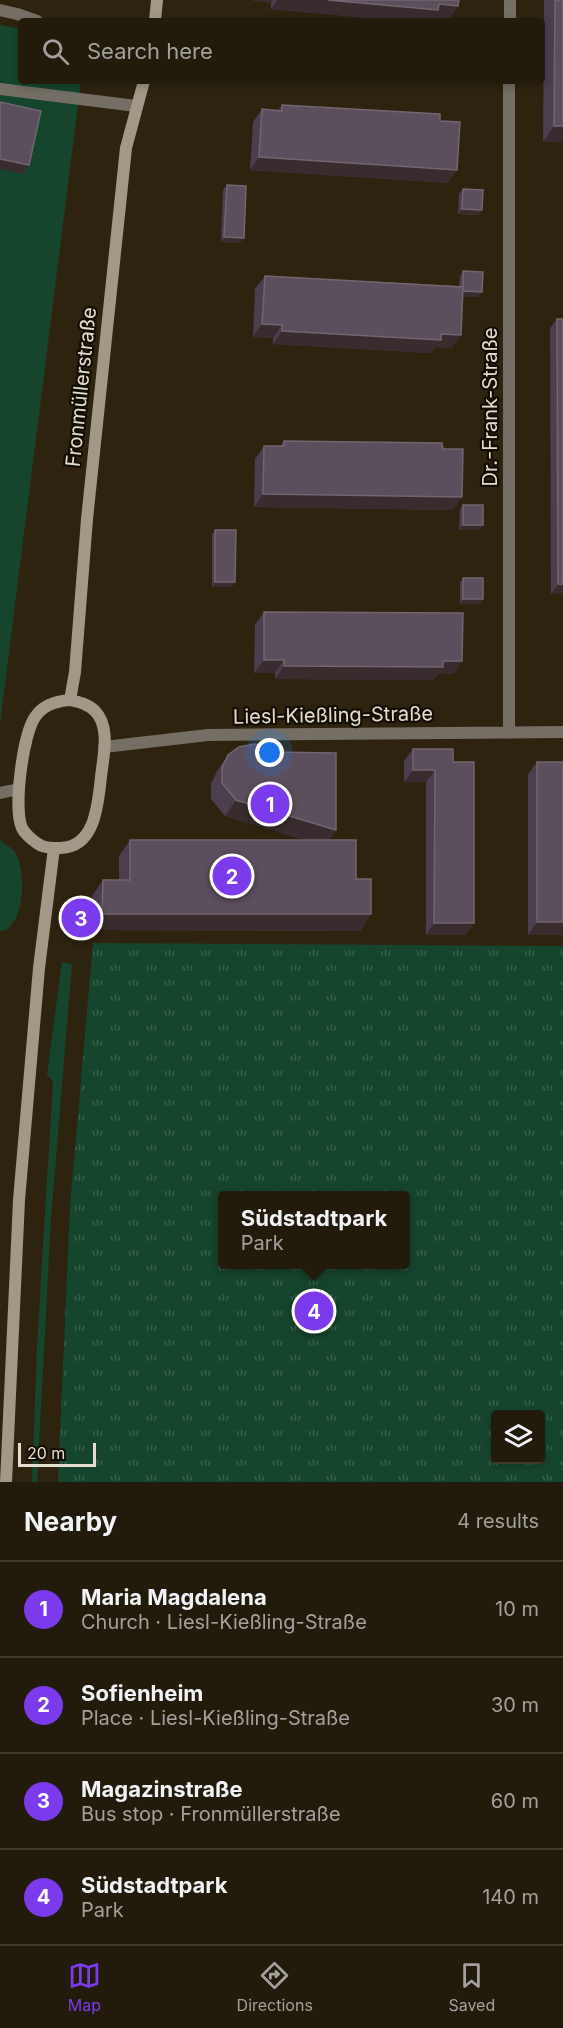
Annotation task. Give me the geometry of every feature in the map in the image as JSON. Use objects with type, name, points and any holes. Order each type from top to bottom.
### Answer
[{"type":"main road","points":[[155,18],[158,0]]},
{"type":"main road","name":"Fronmüllerstraße","points":[[70,700],[75,672],[87,519],[125,159],[143,84]]},
{"type":"main road","points":[[70,700],[87,705],[96,711],[101,721],[104,747],[96,812],[92,826],[76,844],[66,848],[42,846],[23,830],[18,810],[28,730],[36,716],[45,707],[56,702],[70,700]]},
{"type":"main road","points":[[6,1482],[19,1200],[39,968],[54,848]]},
{"type":"street","points":[[510,0],[510,18]]},
{"type":"street","points":[[0,10],[28,18]]},
{"type":"street","name":"Dr.-Frank-Straße","points":[[509,84],[509,733]]},
{"type":"street","points":[[0,89],[136,106]]},
{"type":"street","name":"Liesl-Kießling-Straße","points":[[104,747],[208,735],[563,732]]},
{"type":"street","points":[[0,794],[19,789]]},
{"type":"green space","points":[[0,25],[18,28],[18,84],[81,84],[0,724]]},
{"type":"green space","points":[[0,840],[15,852],[19,860],[22,884],[19,910],[15,920],[8,928],[0,931]]},
{"type":"green space","points":[[93,943],[563,946],[563,1482],[58,1482],[70,1207]]},
{"type":"green space","points":[[62,962],[72,964],[51,1219],[37,1482],[32,1482],[37,1345],[53,1081],[47,1075]]},
{"type":"building","points":[[328,0],[459,0],[458,6],[439,4],[438,10]]},
{"type":"building","points":[[555,0],[563,0],[563,126],[554,126]]},
{"type":"building","points":[[0,102],[41,111],[29,165],[0,159]]},
{"type":"building","points":[[282,105],[440,114],[440,121],[460,122],[457,170],[259,157],[262,109],[282,111]]},
{"type":"building","points":[[227,185],[246,186],[244,238],[224,237]]},
{"type":"building","points":[[463,189],[483,190],[482,210],[462,209]]},
{"type":"building","points":[[463,271],[483,272],[482,292],[463,291]]},
{"type":"building","points":[[265,276],[463,287],[461,335],[441,334],[441,340],[282,331],[282,325],[262,324]]},
{"type":"building","points":[[557,319],[563,319],[563,584],[558,584]]},
{"type":"building","points":[[284,441],[442,443],[443,449],[463,449],[462,497],[263,494],[264,446],[284,446]]},
{"type":"building","points":[[463,505],[483,505],[483,525],[463,525]]},
{"type":"building","points":[[215,530],[236,530],[235,582],[215,582]]},
{"type":"building","points":[[463,578],[483,578],[483,599],[463,599]]},
{"type":"building","points":[[264,612],[463,613],[462,661],[443,661],[443,667],[284,666],[284,660],[264,660]]},
{"type":"building","points":[[263,745],[272,752],[336,753],[336,830],[236,800],[222,783],[222,768],[228,755],[239,747]]},
{"type":"building","points":[[413,749],[453,749],[453,762],[474,762],[474,923],[434,923],[435,770],[413,770]]},
{"type":"building","points":[[537,762],[563,762],[563,922],[537,922]]},
{"type":"building","points":[[130,840],[356,840],[356,879],[371,879],[371,914],[102,914],[103,880],[130,880]]},
{"type":"place","name":"Maria Magdalena","points":[[270,804]]},
{"type":"place","name":"Sofienheim","points":[[232,876]]},
{"type":"place","name":"Magazinstraße","points":[[81,918]]},
{"type":"place","name":"Südstadtpark","points":[[314,1311]]}]
